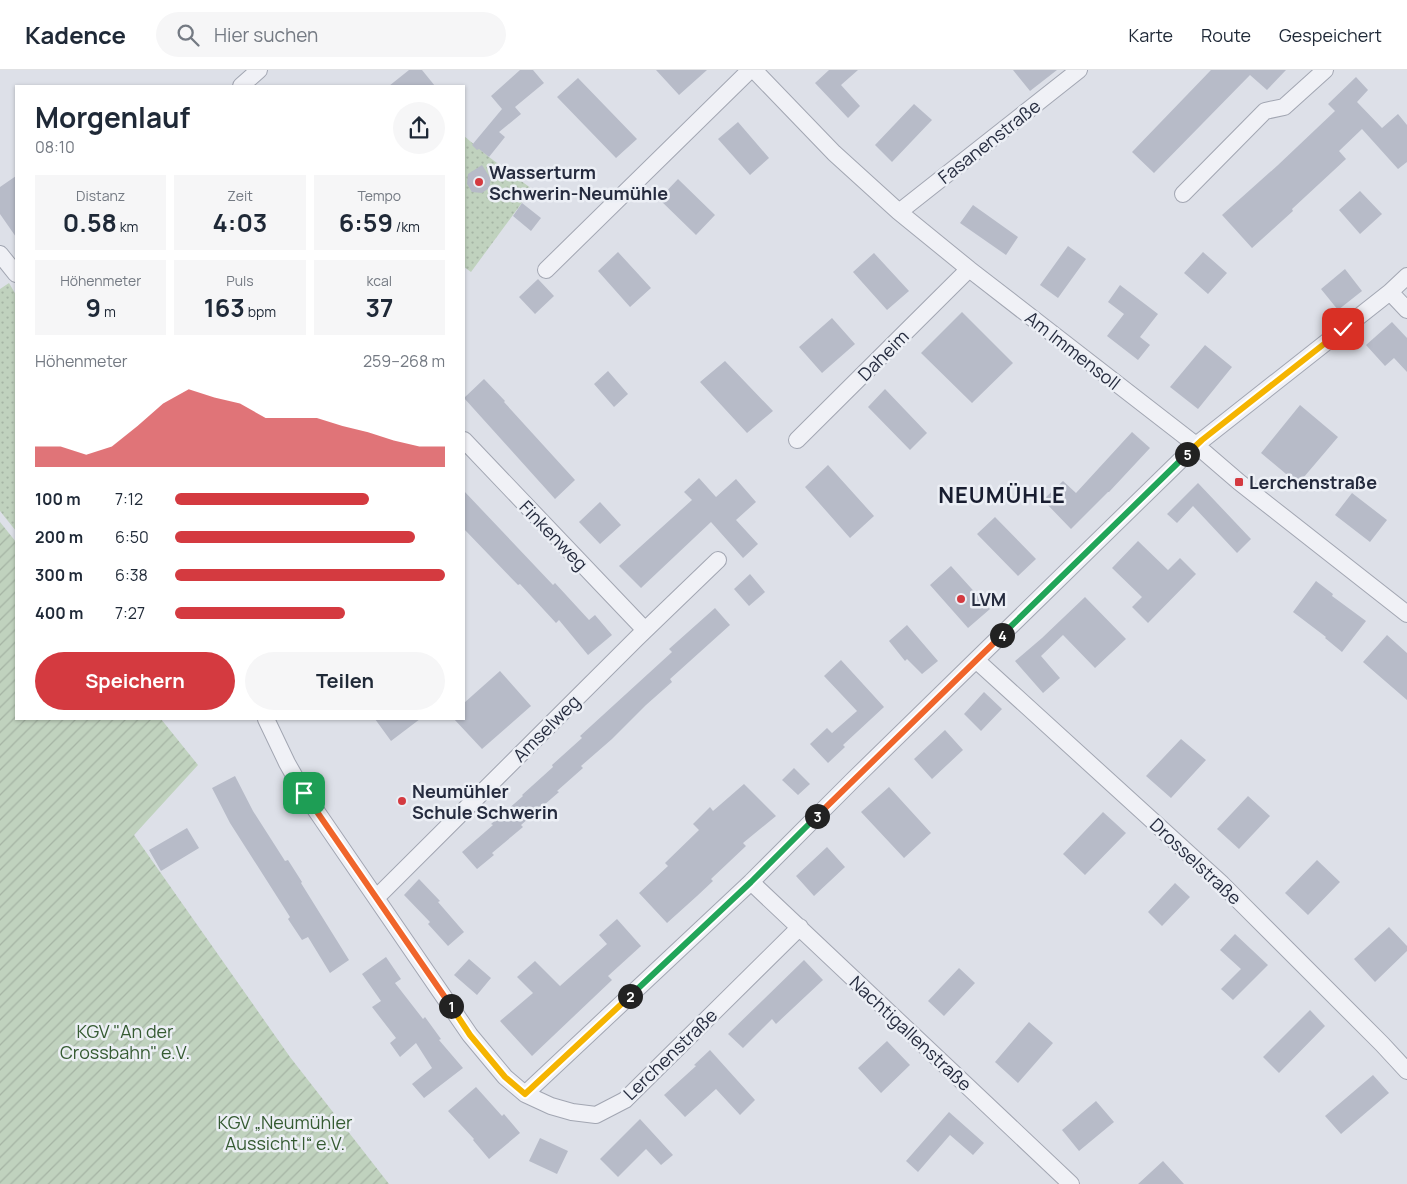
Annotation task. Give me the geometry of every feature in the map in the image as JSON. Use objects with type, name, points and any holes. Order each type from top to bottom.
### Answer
[{"type":"street","points":[[242,85],[259,70]]},
{"type":"street","points":[[546,270],[750,70]]},
{"type":"street","name":"Am Immensoll","points":[[754,70],[834,153],[899,212],[969,269],[1196,445],[1239,482],[1407,614]]},
{"type":"street","name":"Fasanenstraße","points":[[899,212],[1080,70]]},
{"type":"street","points":[[1183,194],[1265,111],[1284,107],[1325,70]]},
{"type":"street","points":[[0,254],[11,272]]},
{"type":"street","name":"Daheim","points":[[797,440],[969,269]]},
{"type":"street","points":[[525,1094],[751,882],[852,780],[1196,445],[1390,292],[1407,276]]},
{"type":"street","points":[[1390,292],[1407,310]]},
{"type":"street","name":"Finkenweg","points":[[465,441],[645,630]]},
{"type":"street","name":"Amselweg","points":[[376,898],[645,630],[718,560]]},
{"type":"street","name":"Drosselstraße","points":[[976,660],[1222,884],[1407,1071]]},
{"type":"street","name":"Lerchenstraße","points":[[267,720],[304,793],[470,1035],[505,1077],[525,1094],[551,1106],[572,1112],[596,1115],[625,1100],[800,928]]},
{"type":"street","name":"Nachtigallenstraße","points":[[751,882],[1071,1184]]},
{"type":"green space","points":[[465,137],[532,189],[471,272],[465,268]]},
{"type":"green space","points":[[9,283],[15,293],[15,530],[0,511],[0,289]]},
{"type":"green space","name":"KGV \"An der Crossbahn\" e.V.","points":[[0,522],[15,541],[15,720],[162,720],[198,765],[134,835],[290,1057],[389,1184],[0,1184]]},
{"type":"building","points":[[409,70],[422,70],[434,85],[390,85]]},
{"type":"building","points":[[520,70],[533,70],[544,83],[515,107],[521,114],[499,132],[505,137],[489,157],[472,145],[502,109],[491,96]]},
{"type":"building","points":[[656,70],[707,70],[679,95]]},
{"type":"building","points":[[829,70],[858,70],[841,85],[860,106],[848,118],[815,83]]},
{"type":"building","points":[[1013,70],[1057,70],[1030,91]]},
{"type":"building","points":[[1211,70],[1286,70],[1267,90],[1250,75],[1154,173],[1132,152]]},
{"type":"building","points":[[1356,77],[1368,90],[1357,102],[1382,128],[1398,114],[1407,125],[1407,162],[1398,169],[1362,129],[1339,151],[1346,159],[1252,248],[1222,215],[1335,111],[1328,104]]},
{"type":"building","points":[[578,78],[637,139],[616,158],[557,97]]},
{"type":"building","points":[[914,104],[932,120],[892,162],[875,145]]},
{"type":"building","points":[[738,122],[769,158],[750,175],[718,139]]},
{"type":"building","name":"Wasserturm Schwerin-Neumühle","points":[[482,165],[491,179],[489,188],[482,193],[472,192],[467,184],[468,174]]},
{"type":"building","points":[[15,177],[15,236],[0,214],[0,187]]},
{"type":"building","points":[[678,179],[715,215],[696,235],[659,199]]},
{"type":"building","points":[[1360,191],[1382,214],[1360,234],[1339,210]]},
{"type":"building","points":[[522,203],[541,218],[531,231],[513,216]]},
{"type":"building","points":[[973,205],[1018,237],[1006,255],[960,223]]},
{"type":"building","points":[[1068,246],[1086,259],[1058,298],[1040,285]]},
{"type":"building","points":[[618,252],[651,288],[630,307],[598,271]]},
{"type":"building","points":[[1203,252],[1227,273],[1208,294],[1184,273]]},
{"type":"building","points":[[874,253],[909,291],[887,310],[853,272]]},
{"type":"building","points":[[1345,269],[1362,291],[1338,310],[1321,289]]},
{"type":"building","points":[[538,279],[554,296],[535,314],[519,297]]},
{"type":"building","points":[[1120,285],[1158,314],[1140,337],[1150,345],[1138,360],[1107,336],[1124,314],[1108,302]]},
{"type":"building","points":[[962,312],[1013,363],[972,403],[921,353]]},
{"type":"building","points":[[832,318],[855,344],[822,373],[799,347]]},
{"type":"building","points":[[1392,322],[1407,338],[1407,372],[1394,358],[1385,366],[1366,345]]},
{"type":"building","points":[[1205,345],[1232,367],[1198,409],[1170,387]]},
{"type":"building","points":[[725,361],[773,411],[747,433],[700,382]]},
{"type":"building","points":[[608,371],[628,394],[614,407],[594,384]]},
{"type":"building","points":[[484,379],[575,480],[555,499],[465,397]]},
{"type":"building","points":[[885,389],[927,433],[910,450],[868,407]]},
{"type":"building","points":[[1300,405],[1338,437],[1298,484],[1261,453]]},
{"type":"building","points":[[1132,432],[1150,448],[1071,529],[1043,500],[1063,481],[1076,493]]},
{"type":"building","points":[[828,465],[874,516],[850,538],[805,487]]},
{"type":"building","points":[[699,478],[716,497],[736,479],[756,502],[736,520],[758,544],[743,558],[711,522],[641,588],[619,566],[692,500],[684,492]]},
{"type":"building","points":[[1198,483],[1251,539],[1237,553],[1193,506],[1177,523],[1167,514]]},
{"type":"building","points":[[465,492],[553,585],[555,583],[589,620],[595,615],[612,635],[588,655],[559,620],[556,623],[520,584],[518,585],[465,530]]},
{"type":"building","points":[[1352,493],[1387,520],[1370,542],[1335,515]]},
{"type":"building","points":[[600,502],[621,525],[600,544],[579,522]]},
{"type":"building","points":[[995,517],[1036,559],[1018,576],[977,534]]},
{"type":"building","points":[[1138,541],[1168,570],[1180,558],[1196,574],[1148,623],[1132,607],[1142,597],[1112,568]]},
{"type":"building","points":[[951,566],[990,609],[968,628],[930,585]]},
{"type":"building","points":[[750,574],[765,592],[749,606],[734,589]]},
{"type":"building","points":[[1316,581],[1333,594],[1332,596],[1366,621],[1342,652],[1326,637],[1293,612]]},
{"type":"building","points":[[1085,597],[1126,639],[1095,668],[1063,635],[1041,656],[1060,678],[1043,693],[1015,661]]},
{"type":"building","points":[[715,608],[730,625],[670,679],[672,682],[581,766],[583,768],[557,791],[559,792],[521,825],[523,827],[492,853],[494,855],[477,869],[462,852],[553,767],[552,765],[582,738],[580,736],[672,652],[669,649]]},
{"type":"building","points":[[907,625],[938,661],[922,674],[907,659],[905,661],[889,641]]},
{"type":"building","points":[[1387,635],[1407,653],[1407,700],[1363,662]]},
{"type":"building","points":[[841,660],[884,707],[843,745],[845,747],[828,763],[810,744],[827,728],[832,733],[857,711],[824,676]]},
{"type":"building","points":[[500,671],[531,706],[482,749],[455,720],[465,720],[465,702]]},
{"type":"building","points":[[984,692],[1002,709],[981,731],[964,714]]},
{"type":"building","points":[[376,720],[419,720],[391,741]]},
{"type":"building","points":[[945,730],[963,750],[932,779],[914,759]]},
{"type":"building","points":[[1181,739],[1206,760],[1171,798],[1146,776]]},
{"type":"building","points":[[794,768],[810,784],[798,795],[782,780]]},
{"type":"building","points":[[235,776],[253,811],[285,861],[288,860],[349,960],[330,973],[308,937],[302,940],[288,919],[290,917],[230,823],[212,788]]},
{"type":"building","points":[[744,784],[776,816],[743,843],[746,846],[711,879],[713,881],[667,923],[639,893],[668,866],[665,863],[699,830],[693,824],[710,807],[713,811]]},
{"type":"building","points":[[889,787],[931,833],[904,858],[861,812]]},
{"type":"building","points":[[1248,796],[1270,816],[1239,849],[1217,829]]},
{"type":"building","points":[[1103,812],[1126,833],[1085,875],[1063,854]]},
{"type":"building","points":[[187,828],[199,848],[161,871],[149,850]]},
{"type":"building","points":[[827,847],[845,867],[814,896],[796,876]]},
{"type":"building","points":[[1317,860],[1340,882],[1308,915],[1285,893]]},
{"type":"building","points":[[419,879],[440,901],[438,902],[464,932],[448,946],[428,924],[430,922],[404,895]]},
{"type":"building","points":[[1175,883],[1190,897],[1162,926],[1148,912]]},
{"type":"building","points":[[617,919],[641,946],[608,976],[612,980],[532,1056],[500,1021],[533,993],[517,977],[535,961],[560,986],[607,944],[599,935]]},
{"type":"building","points":[[1389,927],[1407,946],[1407,951],[1375,982],[1354,959]]},
{"type":"building","points":[[1235,934],[1268,965],[1233,1000],[1221,989],[1241,969],[1220,950]]},
{"type":"building","points":[[386,957],[401,979],[395,983],[423,1019],[425,1017],[441,1039],[439,1040],[463,1068],[424,1098],[412,1084],[432,1068],[416,1043],[400,1057],[390,1043],[396,1038],[372,1007],[381,1001],[362,974]]},
{"type":"building","points":[[469,959],[491,978],[477,995],[454,975]]},
{"type":"building","points":[[804,960],[823,980],[776,1024],[772,1019],[743,1048],[728,1034]]},
{"type":"building","points":[[959,968],[975,983],[944,1016],[928,1001]]},
{"type":"building","points":[[1310,1010],[1325,1026],[1279,1073],[1263,1057]]},
{"type":"building","points":[[1029,1022],[1053,1043],[1018,1083],[995,1062]]},
{"type":"building","points":[[887,1041],[910,1065],[881,1093],[858,1068]]},
{"type":"building","points":[[710,1050],[755,1100],[740,1115],[716,1089],[685,1117],[664,1095],[696,1066],[694,1065]]},
{"type":"building","points":[[1373,1075],[1389,1093],[1341,1134],[1325,1116]]},
{"type":"building","points":[[476,1087],[502,1116],[504,1114],[520,1133],[489,1159],[474,1139],[448,1111]]},
{"type":"building","points":[[1096,1101],[1114,1122],[1079,1151],[1062,1130]]},
{"type":"building","points":[[949,1112],[984,1143],[973,1155],[950,1135],[918,1172],[906,1161]]},
{"type":"building","points":[[640,1119],[673,1155],[661,1165],[646,1149],[618,1177],[600,1159]]},
{"type":"building","points":[[540,1138],[568,1151],[557,1174],[529,1161]]},
{"type":"building","points":[[1163,1161],[1184,1184],[1138,1184]]},
{"type":"place","name":"Wasserturm Schwerin-Neumühle","points":[[479,182]]},
{"type":"place","name":"Lerchenstraße","points":[[1239,482]]},
{"type":"place","name":"LVM","points":[[961,599]]},
{"type":"place","name":"Neumühler Schule Schwerin","points":[[402,801]]},
{"type":"district","name":"NEUMÜHLE","points":[[1002,495]]},
{"type":"route","points":[[304,793],[470,1035],[505,1077],[525,1094],[751,882],[852,780],[1196,445],[1343,329]]},
{"type":"park label","name":"KGV „Neumühler Aussicht I“ e.V.","points":[[285,1132]]}]
